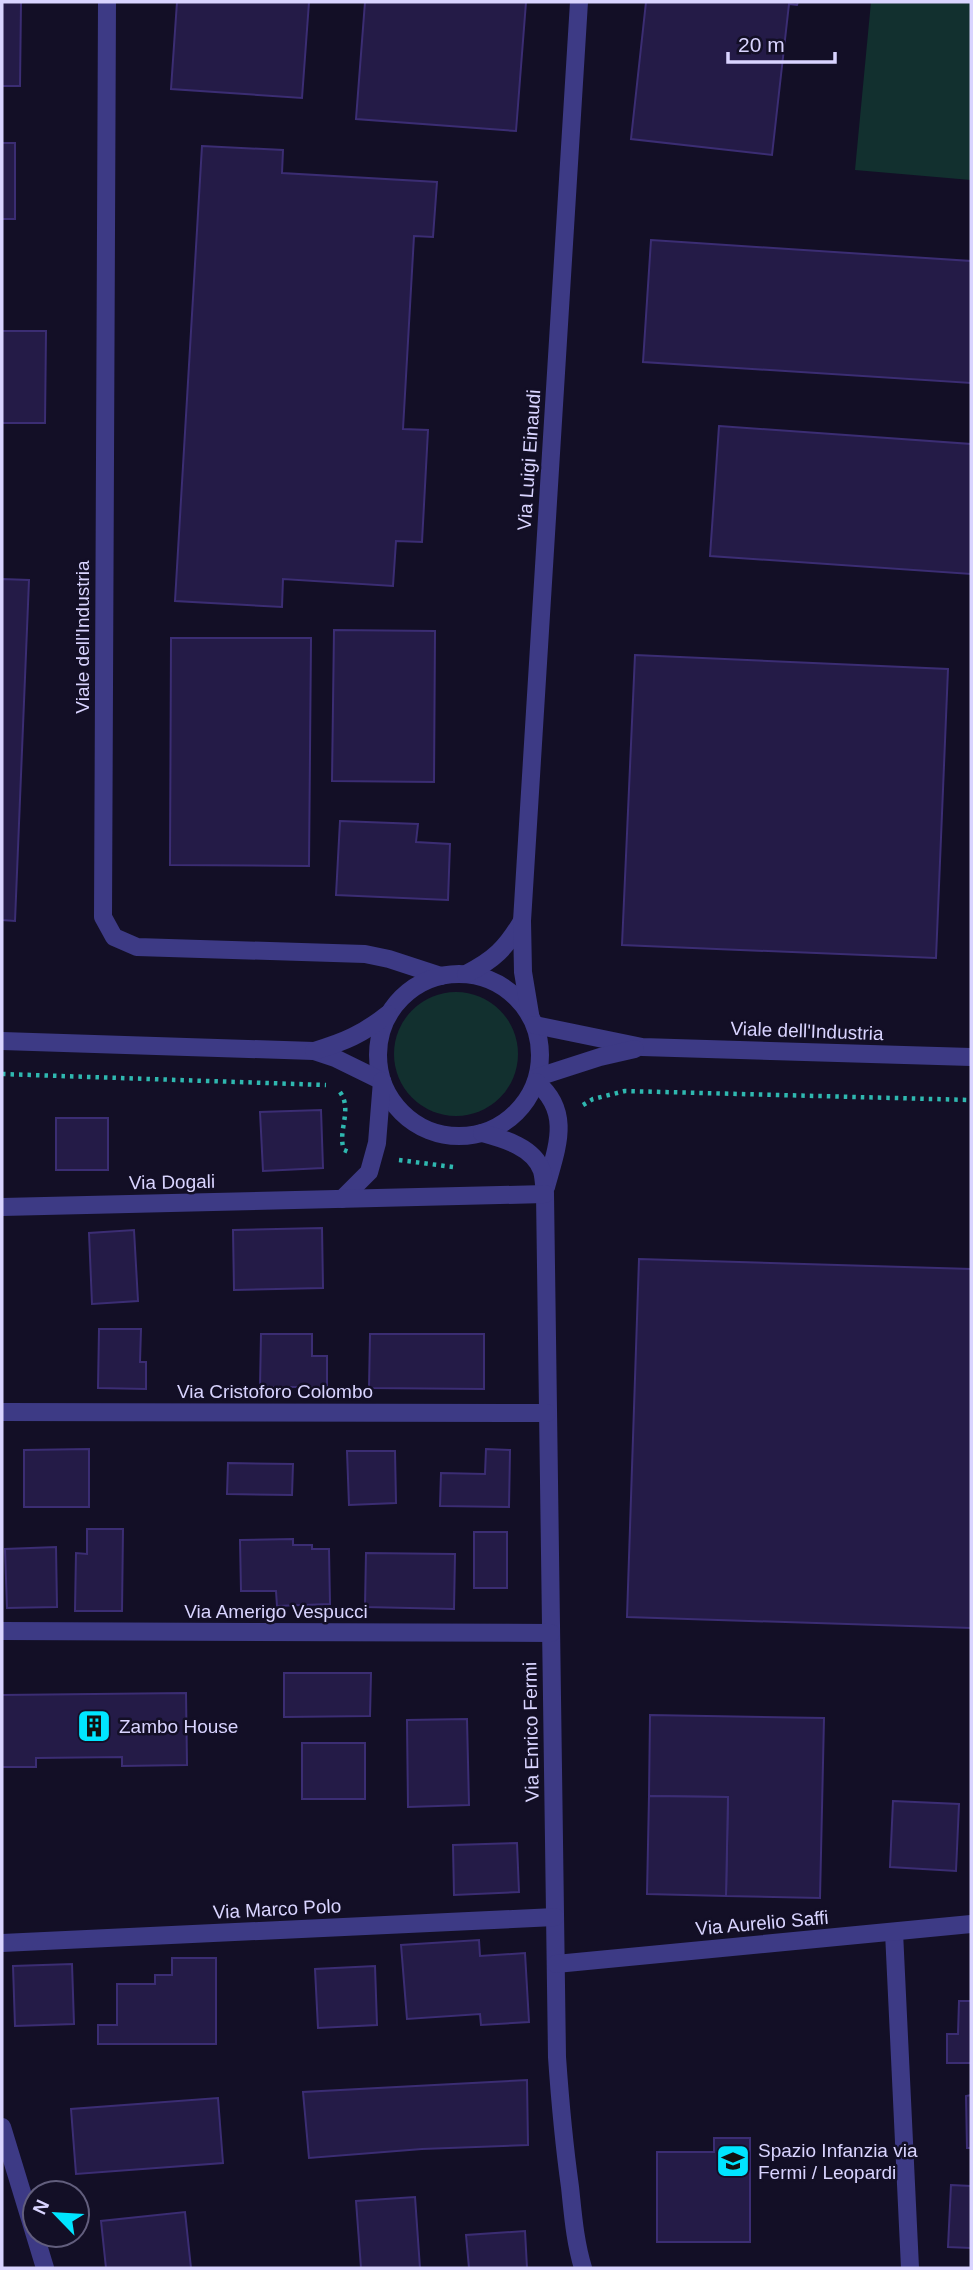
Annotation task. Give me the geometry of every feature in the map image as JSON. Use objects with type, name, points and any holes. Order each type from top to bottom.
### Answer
[{"type":"street","name":"Viale dell'Industria","points":[[107,2],[102,908],[106,926],[114,937],[137,947],[365,954],[441,975]]},
{"type":"street","name":"Via Luigi Einaudi","points":[[533,1019],[523,972],[522,921],[579,2]]},
{"type":"street","points":[[466,974],[493,959],[508,944],[522,921]]},
{"type":"street","points":[[314,1051],[345,1042],[368,1031],[411,989],[424,981],[441,975],[466,974],[499,984],[522,1002],[533,1019],[541,1051],[537,1079],[530,1095],[517,1113],[499,1126],[482,1133],[454,1137],[423,1128],[394,1105],[382,1082],[378,1051],[389,1013]]},
{"type":"street","name":"Viale dell'Industria","points":[[533,1019],[642,1047],[971,1057]]},
{"type":"street","points":[[2,1041],[314,1051],[335,1058],[382,1082]]},
{"type":"street","name":"Viale dell'Industria","points":[[537,1079],[600,1057],[642,1047]]},
{"type":"street","name":"Via Enrico Fermi","points":[[537,1079],[555,1103],[559,1118],[555,1156],[545,1194]]},
{"type":"street","points":[[342,1199],[369,1172],[377,1143],[382,1082]]},
{"type":"street","name":"Via Enrico Fermi","points":[[482,1133],[500,1138],[530,1154],[541,1170],[545,1194],[557,2057],[563,2133],[578,2249],[583,2268]]},
{"type":"street","name":"Via Dogali","points":[[2,1207],[545,1194]]},
{"type":"street","name":"Via Cristoforo Colombo","points":[[2,1412],[547,1413]]},
{"type":"street","name":"Via Amerigo Vespucci","points":[[2,1631],[551,1633]]},
{"type":"street","name":"Via Marco Polo","points":[[2,1943],[555,1917]]},
{"type":"street","name":"Via Aurelio Saffi","points":[[556,1964],[971,1924]]},
{"type":"street","points":[[894,1931],[910,2268]]},
{"type":"street","points":[[2,2127],[45,2268]]},
{"type":"green space","points":[[871,2],[971,2],[971,180],[855,170]]},
{"type":"green space","points":[[456,992],[480,997],[500,1010],[513,1030],[518,1054],[513,1078],[500,1098],[480,1111],[456,1116],[432,1111],[412,1098],[399,1078],[394,1054],[399,1030],[412,1010],[432,997]]},
{"type":"building","points":[[2,2],[21,2],[20,86],[2,86]]},
{"type":"building","points":[[177,2],[309,2],[302,98],[171,89]]},
{"type":"building","points":[[365,2],[526,2],[516,131],[356,119]]},
{"type":"building","points":[[646,2],[798,2],[797,5],[789,4],[772,155],[631,139]]},
{"type":"building","points":[[2,143],[15,143],[15,219],[2,219]]},
{"type":"building","points":[[202,146],[283,150],[282,173],[437,182],[433,237],[414,236],[403,429],[428,430],[422,542],[396,541],[393,586],[283,579],[282,607],[175,601]]},
{"type":"building","points":[[651,240],[971,261],[971,383],[643,362]]},
{"type":"building","points":[[2,331],[46,331],[45,423],[2,423]]},
{"type":"building","points":[[719,426],[971,444],[971,574],[710,556]]},
{"type":"building","points":[[2,579],[29,580],[15,921],[2,920]]},
{"type":"building","points":[[334,630],[435,631],[434,782],[332,781]]},
{"type":"building","points":[[171,638],[311,638],[309,866],[170,865]]},
{"type":"building","points":[[635,655],[948,669],[936,958],[622,945]]},
{"type":"building","points":[[340,821],[418,824],[416,842],[450,844],[448,900],[336,895]]},
{"type":"building","points":[[321,1110],[323,1168],[263,1171],[260,1112]]},
{"type":"building","points":[[56,1118],[108,1118],[108,1170],[56,1170]]},
{"type":"building","points":[[322,1228],[323,1288],[234,1290],[233,1230]]},
{"type":"building","points":[[134,1230],[138,1301],[92,1304],[89,1233]]},
{"type":"building","points":[[639,1259],[971,1269],[971,1628],[627,1617]]},
{"type":"building","points":[[99,1329],[141,1329],[140,1362],[146,1362],[146,1389],[98,1388]]},
{"type":"building","points":[[261,1334],[312,1334],[312,1356],[327,1356],[327,1387],[260,1387]]},
{"type":"building","points":[[370,1334],[484,1334],[484,1389],[369,1388]]},
{"type":"building","points":[[89,1449],[89,1507],[24,1507],[24,1450]]},
{"type":"building","points":[[486,1449],[510,1450],[509,1507],[440,1506],[441,1473],[485,1474]]},
{"type":"building","points":[[347,1451],[395,1451],[396,1503],[349,1505]]},
{"type":"building","points":[[228,1463],[293,1464],[292,1495],[227,1494]]},
{"type":"building","points":[[87,1529],[123,1529],[122,1611],[75,1611],[76,1553],[87,1554]]},
{"type":"building","points":[[474,1532],[507,1532],[507,1588],[474,1588]]},
{"type":"building","points":[[293,1539],[293,1545],[329,1549],[330,1604],[277,1606],[276,1591],[241,1591],[240,1540]]},
{"type":"building","points":[[56,1547],[57,1607],[7,1608],[5,1549]]},
{"type":"building","points":[[366,1553],[455,1554],[454,1609],[365,1607]]},
{"type":"building","points":[[284,1673],[371,1673],[370,1716],[284,1717]]},
{"type":"building","name":"Zambo House","points":[[186,1693],[187,1765],[122,1766],[122,1757],[36,1758],[36,1767],[2,1767],[2,1695]]},
{"type":"building","points":[[650,1715],[824,1718],[820,1898],[726,1896],[728,1797],[649,1796]]},
{"type":"building","points":[[467,1719],[469,1805],[408,1807],[407,1720]]},
{"type":"building","points":[[302,1743],[365,1743],[365,1799],[302,1799]]},
{"type":"building","points":[[649,1796],[728,1797],[726,1896],[647,1894]]},
{"type":"building","points":[[893,1801],[959,1804],[956,1871],[890,1867]]},
{"type":"building","points":[[517,1843],[519,1892],[454,1895],[453,1845]]},
{"type":"building","points":[[479,1940],[480,1956],[525,1953],[529,2022],[481,2025],[480,2014],[407,2019],[401,1945]]},
{"type":"building","points":[[172,1958],[216,1958],[216,2044],[98,2044],[98,2025],[117,2025],[117,1984],[155,1984],[155,1975],[172,1975]]},
{"type":"building","points":[[72,1964],[74,2024],[15,2026],[13,1966]]},
{"type":"building","points":[[375,1966],[377,2025],[318,2028],[315,1969]]},
{"type":"building","points":[[959,2001],[971,2001],[971,2063],[947,2063],[947,2034],[958,2034]]},
{"type":"building","points":[[527,2080],[528,2145],[422,2149],[309,2158],[303,2092]]},
{"type":"building","points":[[971,2095],[971,2148],[967,2148],[966,2096]]},
{"type":"building","points":[[218,2098],[223,2163],[76,2174],[71,2109]]},
{"type":"building","points":[[714,2138],[750,2138],[750,2242],[657,2242],[657,2152],[714,2152]]},
{"type":"building","points":[[951,2185],[971,2186],[971,2248],[948,2247]]},
{"type":"building","points":[[415,2197],[420,2268],[361,2268],[356,2201]]},
{"type":"building","points":[[185,2212],[191,2268],[106,2268],[101,2221]]},
{"type":"building","points":[[525,2231],[527,2268],[469,2268],[466,2235]]},
{"type":"place","name":"Zambo House","points":[[94,1726]]},
{"type":"place","name":"Spazio Infanzia via Fermi / Leopardi","points":[[733,2161]]}]
